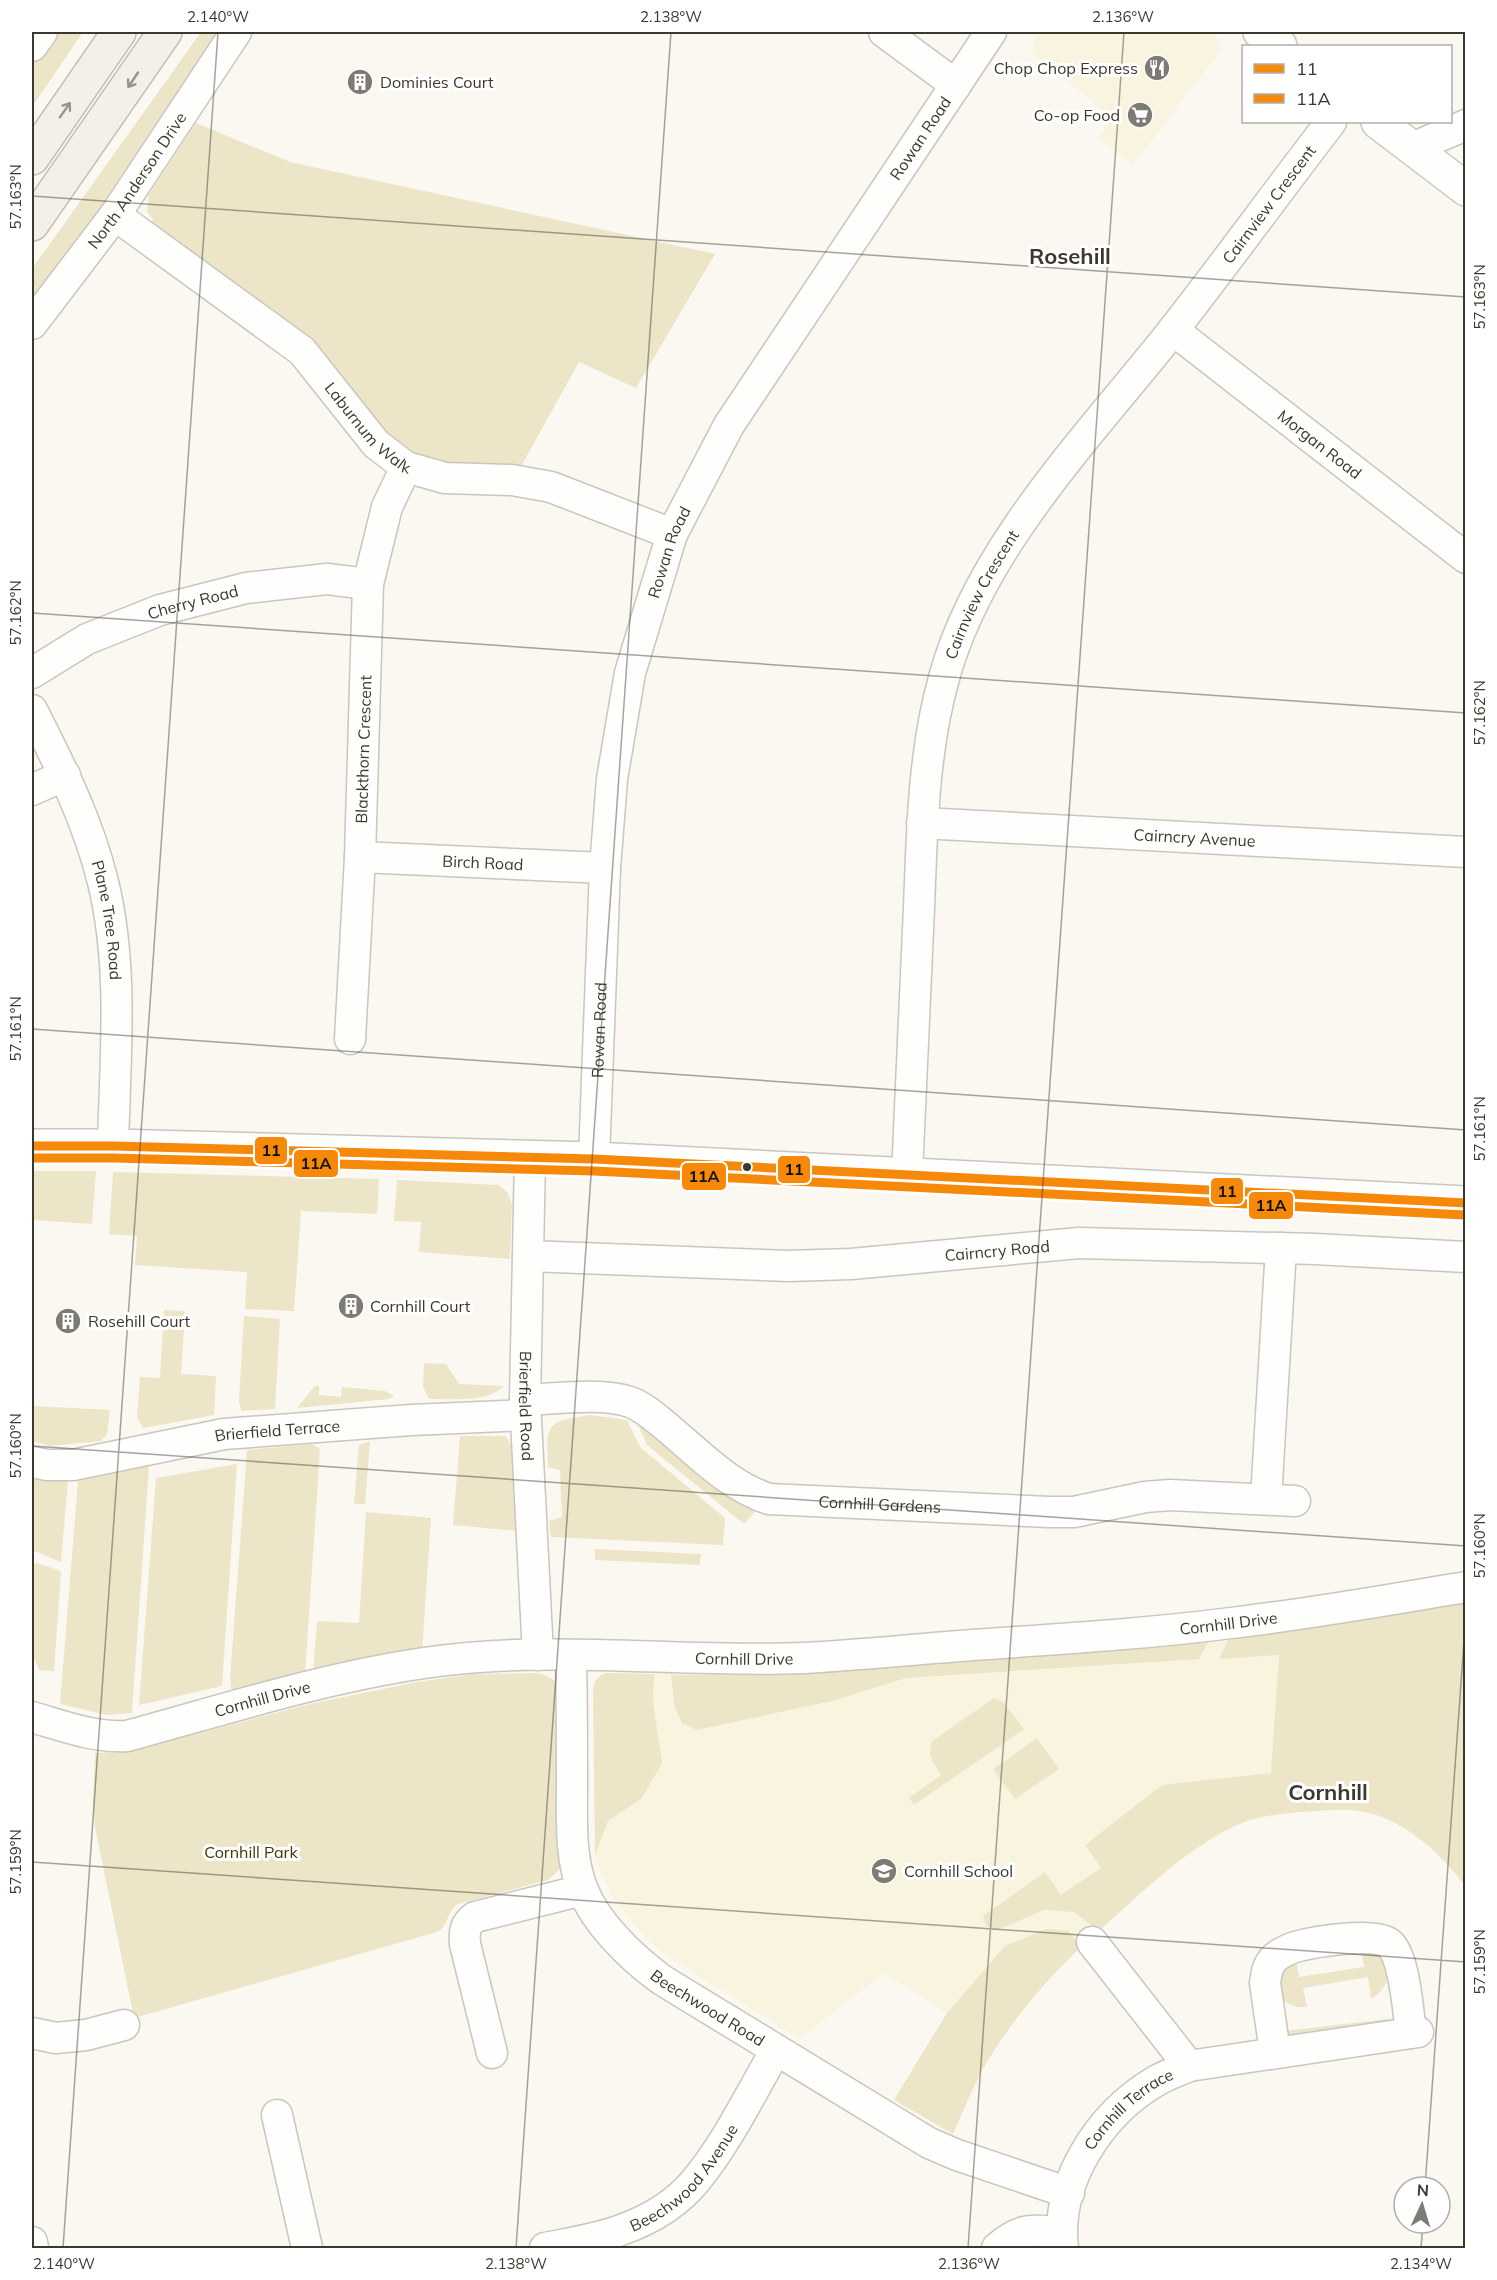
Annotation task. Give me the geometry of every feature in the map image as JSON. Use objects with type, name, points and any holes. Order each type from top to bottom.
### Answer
[{"type":"main road","points":[[32,158],[119,32]]},
{"type":"main road","points":[[32,224],[165,32]]},
{"type":"street","points":[[32,46],[42,32]]},
{"type":"street","name":"North Anderson Drive","points":[[32,324],[115,215],[236,32]]},
{"type":"street","points":[[884,32],[956,85]]},
{"type":"street","name":"Rowan Road","points":[[594,1159],[605,868],[612,779],[630,673],[672,534],[729,425],[991,32]]},
{"type":"street","points":[[1260,32],[1279,45]]},
{"type":"street","name":"Cairnview Crescent","points":[[907,1175],[922,823],[932,738],[944,679],[964,621],[994,564],[1032,507],[1173,330],[1330,123]]},
{"type":"street","points":[[1379,123],[1466,189]]},
{"type":"street","points":[[1413,148],[1466,124]]},
{"type":"street","name":"Laburnum Walk","points":[[115,215],[302,351],[376,444],[406,467],[445,478],[512,480],[551,487],[672,534]]},
{"type":"street","name":"Morgan Road","points":[[1173,330],[1466,558]]},
{"type":"street","name":"Blackthorn Crescent","points":[[351,1039],[360,857],[368,584],[387,507],[406,467]]},
{"type":"street","name":"Cherry Road","points":[[32,673],[87,639],[160,610],[246,588],[327,579],[368,584]]},
{"type":"street","name":"Plane Tree Road","points":[[32,710],[65,776],[87,829],[103,884],[113,944],[116,1000],[113,1146]]},
{"type":"street","points":[[32,790],[65,776]]},
{"type":"street","name":"Cairncry Avenue","points":[[922,823],[1466,852]]},
{"type":"street","name":"Birch Road","points":[[360,857],[605,868]]},
{"type":"street","points":[[32,1146],[113,1146],[594,1159],[1466,1203]]},
{"type":"street","name":"Brierfield Road","points":[[530,1157],[525,1408],[538,1655]]},
{"type":"street","name":"Cairncry Road","points":[[528,1256],[788,1266],[851,1264],[1079,1243],[1395,1252],[1466,1257]]},
{"type":"street","points":[[1266,1499],[1281,1248]]},
{"type":"street","name":"Cornhill Gardens","points":[[525,1408],[614,1398],[632,1402],[734,1483],[753,1494],[769,1499],[1074,1512],[1161,1496],[1295,1501]]},
{"type":"street","name":"Brierfield Terrace","points":[[32,1462],[47,1465],[73,1465],[224,1434],[399,1421],[525,1408]]},
{"type":"street","name":"Cornhill Drive","points":[[32,1717],[91,1734],[110,1737],[127,1736],[308,1685],[425,1663],[538,1655],[805,1658],[1080,1638],[1238,1623],[1466,1587]]},
{"type":"street","name":"Beechwood Road","points":[[571,1656],[573,1848],[583,1890],[620,1944],[640,1964],[662,1980],[929,2143],[957,2155],[1068,2193]]},
{"type":"street","points":[[492,2053],[465,1944],[465,1928],[468,1921],[475,1917],[583,1890]]},
{"type":"street","name":"Cornhill Terrace","points":[[1062,2241],[1068,2193],[1086,2150],[1106,2122],[1129,2100],[1156,2081],[1189,2066],[1415,2032],[1397,1955],[1389,1943],[1364,1936],[1294,1947],[1272,1960],[1265,1983],[1275,2052]]},
{"type":"street","points":[[1092,1942],[1189,2066]]},
{"type":"street","points":[[32,2033],[56,2038],[86,2035],[124,2025]]},
{"type":"street","name":"Beechwood Avenue","points":[[545,2248],[620,2231],[649,2218],[673,2202],[696,2181],[776,2050]]},
{"type":"street","points":[[277,2115],[307,2248]]},
{"type":"street","points":[[997,2248],[1009,2237],[1021,2231],[1038,2230],[1062,2241]]},
{"type":"street","points":[[32,2242],[33,2248]]},
{"type":"shaded area","points":[[1036,32],[1213,32],[1222,49],[1133,165],[1098,138],[1113,118],[1032,53]]},
{"type":"shaded area","name":"Cornhill School","points":[[1294,1630],[1300,1812],[1258,1818],[1234,1826],[1211,1839],[1153,1883],[1082,1946],[1058,1969],[1009,2027],[986,2063],[953,2134],[894,2100],[947,2013],[884,1973],[799,2039],[672,1959],[648,1940],[612,1896],[596,1860],[593,1689],[599,1676],[606,1673],[792,1674],[1228,1640]]},
{"type":"green space","points":[[55,32],[83,32],[32,107],[32,66]]},
{"type":"green space","points":[[201,32],[225,32],[32,309],[32,269]]},
{"type":"green space","points":[[196,123],[290,162],[715,254],[636,388],[579,362],[519,470],[452,468],[413,456],[149,227],[153,219],[147,212],[149,194]]},
{"type":"green space","points":[[32,1171],[96,1171],[92,1224],[32,1220]]},
{"type":"green space","points":[[113,1172],[379,1179],[377,1214],[301,1211],[294,1311],[245,1309],[247,1272],[135,1265],[137,1236],[109,1234]]},
{"type":"green space","points":[[397,1180],[498,1185],[507,1192],[512,1204],[510,1259],[419,1252],[421,1222],[394,1221]]},
{"type":"green space","points":[[164,1310],[185,1311],[181,1374],[216,1376],[214,1415],[143,1428],[137,1417],[140,1377],[160,1378]]},
{"type":"green space","points":[[244,1316],[280,1319],[275,1409],[241,1411],[239,1400]]},
{"type":"green space","points":[[424,1363],[446,1364],[459,1384],[504,1386],[496,1392],[478,1398],[429,1399],[423,1387]]},
{"type":"green space","points":[[315,1386],[319,1386],[319,1395],[341,1397],[342,1387],[385,1391],[394,1396],[388,1399],[297,1408]]},
{"type":"green space","points":[[32,1406],[110,1410],[107,1434],[101,1441],[49,1446],[32,1441]]},
{"type":"green space","points":[[590,1415],[627,1420],[640,1447],[725,1518],[723,1545],[551,1537],[549,1521],[562,1517],[560,1470],[548,1467],[549,1433],[557,1423]]},
{"type":"green space","points":[[634,1415],[758,1508],[744,1524],[647,1445]]},
{"type":"green space","points":[[460,1436],[505,1436],[513,1447],[519,1531],[453,1525]]},
{"type":"green space","points":[[370,1441],[365,1504],[354,1504],[359,1445]]},
{"type":"green space","points":[[312,1444],[320,1449],[305,1675],[232,1694],[230,1678],[247,1450]]},
{"type":"green space","points":[[237,1464],[222,1686],[139,1705],[156,1478]]},
{"type":"green space","points":[[149,1466],[132,1713],[107,1715],[60,1704],[78,1481]]},
{"type":"green space","points":[[32,1480],[68,1481],[61,1562],[32,1550]]},
{"type":"green space","points":[[366,1512],[431,1518],[422,1652],[313,1673],[317,1621],[359,1623]]},
{"type":"green space","points":[[595,1549],[701,1554],[700,1565],[595,1560]]},
{"type":"green space","points":[[37,1563],[61,1571],[54,1671],[39,1670],[32,1653],[32,1565]]},
{"type":"green space","points":[[1465,1603],[1465,1886],[1432,1849],[1419,1838],[1390,1821],[1352,1810],[1300,1812],[1249,1820],[1214,1837],[1163,1874],[1099,1931],[1074,1912],[1044,1910],[997,1930],[986,1926],[983,1916],[1045,1872],[1061,1895],[1101,1868],[1085,1845],[1162,1785],[1271,1773],[1279,1655],[1219,1659],[1228,1640]]},
{"type":"green space","points":[[1208,1642],[1199,1659],[906,1678],[832,1701],[697,1730],[682,1723],[675,1708],[671,1675],[792,1674]]},
{"type":"green space","name":"Cornhill Park","points":[[536,1673],[548,1677],[558,1685],[564,1865],[548,1880],[458,1904],[452,1910],[444,1926],[437,1932],[134,2018],[95,1827],[93,1806],[95,1753],[130,1751],[310,1704],[417,1682],[473,1674]]},
{"type":"green space","points":[[606,1673],[654,1674],[653,1702],[662,1763],[642,1798],[608,1821],[595,1855],[593,1689],[597,1679]]},
{"type":"green space","points":[[994,1698],[1003,1702],[1024,1729],[914,1805],[909,1798],[941,1775],[930,1756],[931,1742]]},
{"type":"green space","points":[[1037,1738],[1059,1769],[1015,1799],[993,1769]]},
{"type":"green space","points":[[1046,1929],[1068,1931],[1082,1946],[1055,1973],[1008,2031],[977,2079],[953,2134],[894,2100],[947,2013],[1005,1946]]},
{"type":"green space","points":[[1361,1949],[1380,1955],[1388,1966],[1389,1972],[1385,1985],[1371,1999],[1368,1977],[1303,1988],[1307,2007],[1298,2007],[1284,2002],[1278,1990],[1280,1969],[1296,1958],[1299,1977],[1364,1967]]},
{"type":"green space","points":[[1388,2019],[1398,2021],[1287,2038],[1284,2031]]},
{"type":"transit line","name":"11","points":[[32,1146],[113,1146],[594,1159],[1466,1203]]},
{"type":"transit line","name":"11A","points":[[32,1158],[113,1158],[594,1171],[1465,1215]]},
{"type":"place","name":"Chop Chop Express","points":[[1157,68]]},
{"type":"place","name":"Dominies Court","points":[[360,82]]},
{"type":"place","name":"Co-op Food","points":[[1140,115]]},
{"type":"place","name":"Cornhill Court","points":[[351,1306]]},
{"type":"place","name":"Rosehill Court","points":[[68,1321]]},
{"type":"place","name":"Cornhill School","points":[[884,1871]]},
{"type":"district","name":"Rosehill","points":[[1070,256]]},
{"type":"district","name":"Cornhill","points":[[1328,1792]]}]
